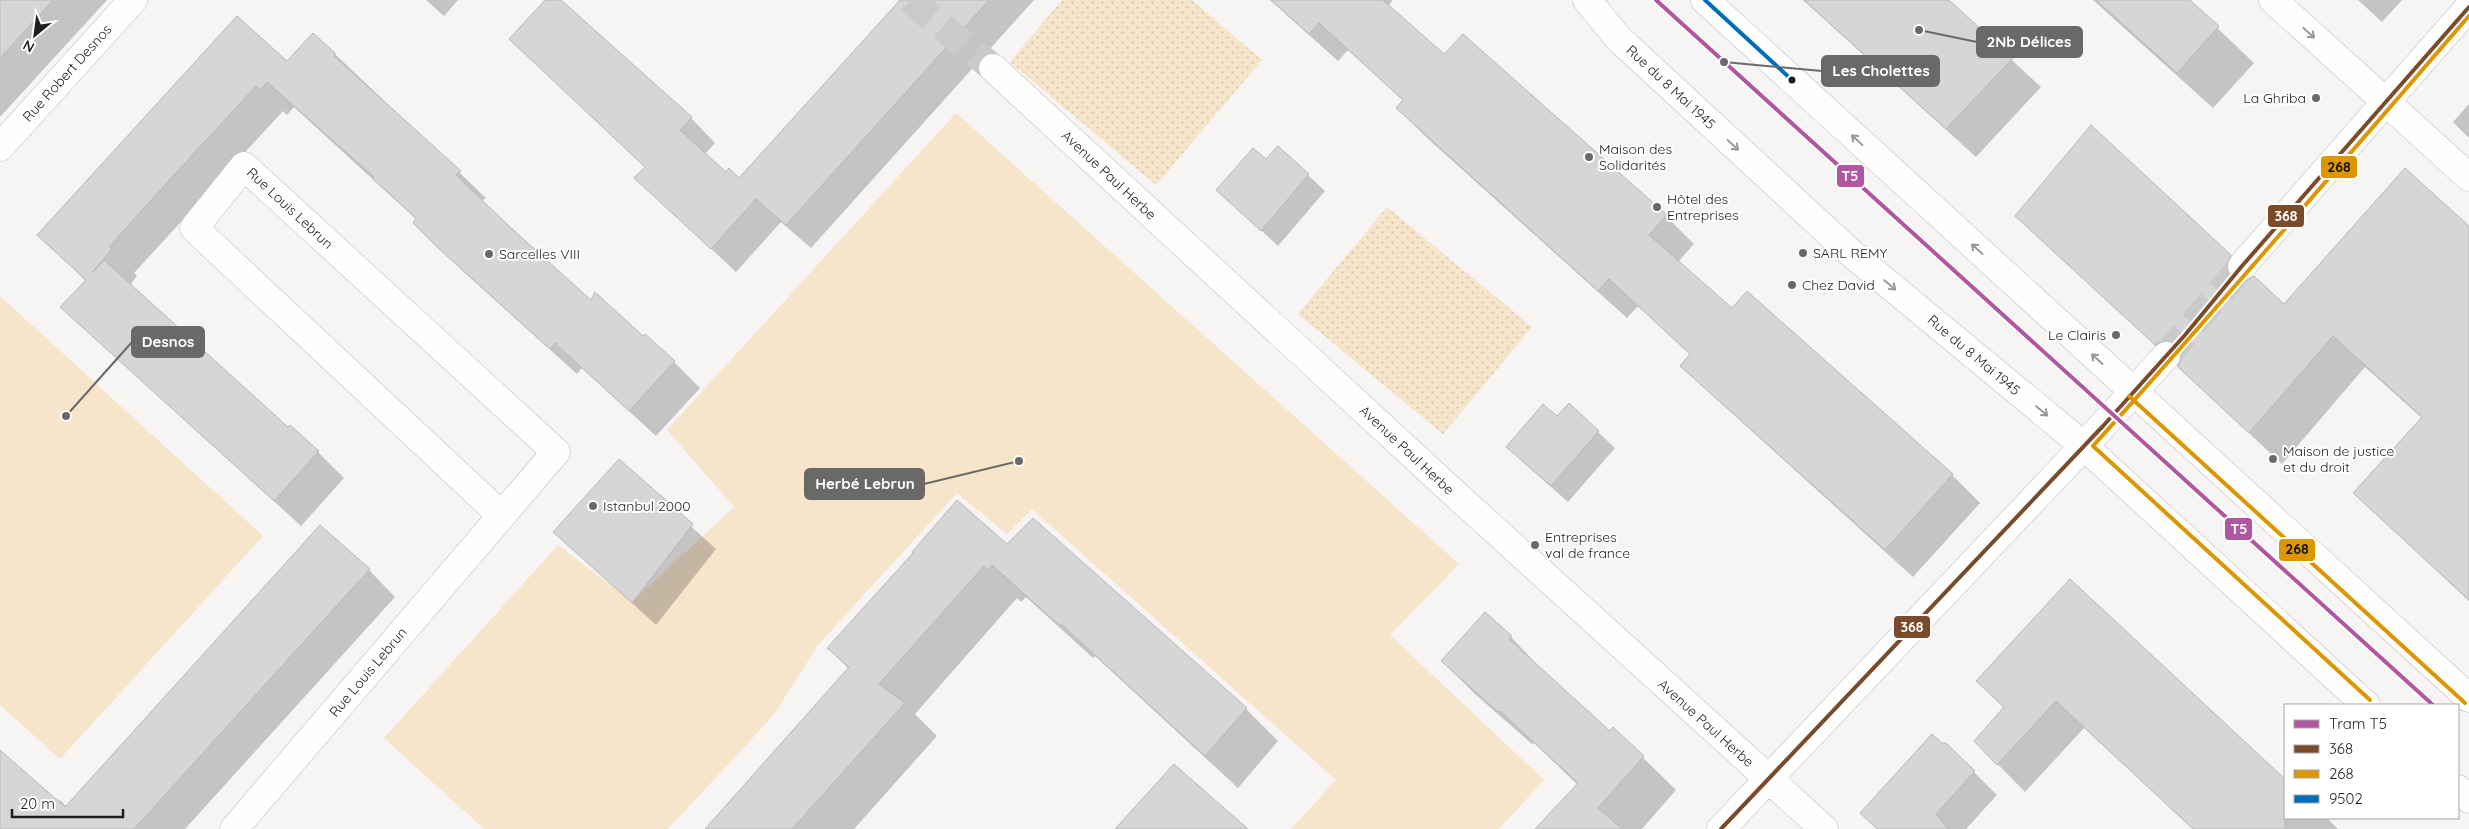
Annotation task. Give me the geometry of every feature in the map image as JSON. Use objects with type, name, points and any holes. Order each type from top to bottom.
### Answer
[{"type":"street","name":"Rue Robert Desnos","points":[[0,147],[133,0]]},
{"type":"street","name":"Rue du 8 Mai 1945","points":[[1587,0],[1619,39],[1852,254],[2084,446],[2365,704]]},
{"type":"street","points":[[1705,0],[2469,698]]},
{"type":"street","points":[[2273,0],[2469,177]]},
{"type":"street","points":[[2242,266],[2469,7]]},
{"type":"street","name":"Avenue Paul Herbe","points":[[993,68],[1824,829]]},
{"type":"street","name":"Rue Louis Lebrun","points":[[234,829],[556,452],[244,166],[194,228],[501,515]]},
{"type":"street","points":[[1721,829],[2084,446],[2166,356]]},
{"type":"street","points":[[2459,790],[2469,799]]},
{"type":"shaded area","points":[[1062,0],[1192,0],[1262,60],[1156,185],[1010,62]]},
{"type":"shaded area","points":[[956,113],[1459,564],[1390,635],[1544,780],[1499,829],[1291,829],[1336,780],[1032,509],[1007,534],[957,493],[818,645],[773,716],[668,829],[484,829],[384,738],[558,545],[627,598],[636,598],[734,507],[667,430]]},
{"type":"shaded area","points":[[1387,207],[1532,327],[1443,434],[1298,314]]},
{"type":"shaded area","points":[[0,296],[263,536],[60,759],[0,705]]},
{"type":"building","points":[[0,0],[53,0],[0,58]]},
{"type":"building","points":[[545,0],[561,0],[692,117],[680,130],[726,172],[729,168],[739,178],[900,0],[989,0],[786,225],[756,199],[711,249],[634,178],[645,167],[509,39]]},
{"type":"building","points":[[1271,0],[1383,0],[1444,54],[1463,34],[1667,215],[1649,235],[1732,308],[1747,291],[1953,474],[1885,550],[1680,366],[1690,354],[1609,279],[1598,291],[1396,108],[1403,100],[1319,23],[1309,34]]},
{"type":"building","points":[[1804,0],[1949,0],[2013,58],[1946,129]]},
{"type":"building","points":[[2096,0],[2190,0],[2219,26],[2177,73]]},
{"type":"building","name":"Sarcelles VIII","points":[[237,16],[287,61],[313,33],[335,53],[334,56],[461,171],[456,175],[510,227],[591,300],[595,292],[643,336],[645,334],[675,361],[629,411],[555,343],[550,349],[437,247],[413,223],[416,218],[373,179],[374,177],[267,82],[260,90],[256,86],[172,177],[109,247],[112,249],[92,273],[104,260],[288,427],[290,425],[319,451],[274,501],[60,307],[86,280],[37,235]]},
{"type":"building","points":[[2091,125],[2231,255],[2227,263],[2227,271],[2231,277],[2239,281],[2247,281],[2254,276],[2284,304],[2405,168],[2469,226],[2469,600],[2353,493],[2422,417],[2333,336],[2249,433],[2178,367],[2181,352],[2177,345],[2169,341],[2161,341],[2155,345],[2015,216]]},
{"type":"building","points":[[1278,146],[1309,174],[1261,231],[1216,190],[1253,148],[1266,159]]},
{"type":"building","points":[[1569,403],[1599,431],[1551,486],[1506,447],[1543,404],[1557,416]]},
{"type":"building","points":[[619,459],[693,524],[632,603],[553,532]]},
{"type":"building","points":[[957,500],[1007,544],[1033,518],[1247,708],[1205,756],[1061,624],[1060,626],[992,565],[988,570],[984,566],[879,684],[905,703],[792,829],[705,829],[849,667],[827,648],[913,553]]},
{"type":"building","points":[[320,525],[370,569],[134,829],[0,829],[0,750],[65,807]]},
{"type":"building","points":[[2070,579],[2284,778],[2285,829],[2193,829],[2056,701],[1997,765],[1974,741],[2004,707],[1976,681]]},
{"type":"building","points":[[1485,612],[1512,636],[1509,639],[1610,731],[1613,727],[1644,756],[1598,808],[1622,829],[1535,829],[1578,783],[1500,711],[1498,712],[1441,661]]},
{"type":"building","points":[[1932,734],[1942,743],[1946,743],[1975,771],[1936,814],[1948,829],[1877,829],[1860,813]]},
{"type":"building","points":[[1174,764],[1248,829],[1115,829]]},
{"type":"tunnel","points":[[910,0],[993,68]]},
{"type":"tunnel","points":[[2166,356],[2242,266]]},
{"type":"tram line","name":"T5","points":[[1656,0],[2432,704]]},
{"type":"transit line","name":"9502","points":[[1705,0],[1792,80]]},
{"type":"transit line","name":"368","points":[[1721,829],[2103,426],[2185,335],[2242,266],[2469,7]]},
{"type":"transit line","name":"268","points":[[2370,700],[2093,446],[2235,286],[2469,16]]},
{"type":"transit line","name":"268","points":[[2129,396],[2465,703]]},
{"type":"place","name":"2Nb Délices","points":[[1919,30]]},
{"type":"place","name":"Les Cholettes","points":[[1724,62]]},
{"type":"place","name":"La Ghriba","points":[[2316,98]]},
{"type":"place","name":"Maison des Solidarités","points":[[1589,157]]},
{"type":"place","name":"Hôtel des Entreprises","points":[[1657,207]]},
{"type":"place","name":"SARL REMY","points":[[1803,253]]},
{"type":"place","name":"Sarcelles VIII","points":[[489,254]]},
{"type":"place","name":"Chez David","points":[[1792,285]]},
{"type":"place","name":"Le Clairis","points":[[2116,335]]},
{"type":"place","name":"Desnos","points":[[66,416]]},
{"type":"place","name":"Maison de justice et du droit","points":[[2273,459]]},
{"type":"place","name":"Herbé Lebrun","points":[[1019,461]]},
{"type":"place","name":"Istanbul 2000","points":[[593,506]]},
{"type":"place","name":"Entreprises val de france","points":[[1535,545]]}]
